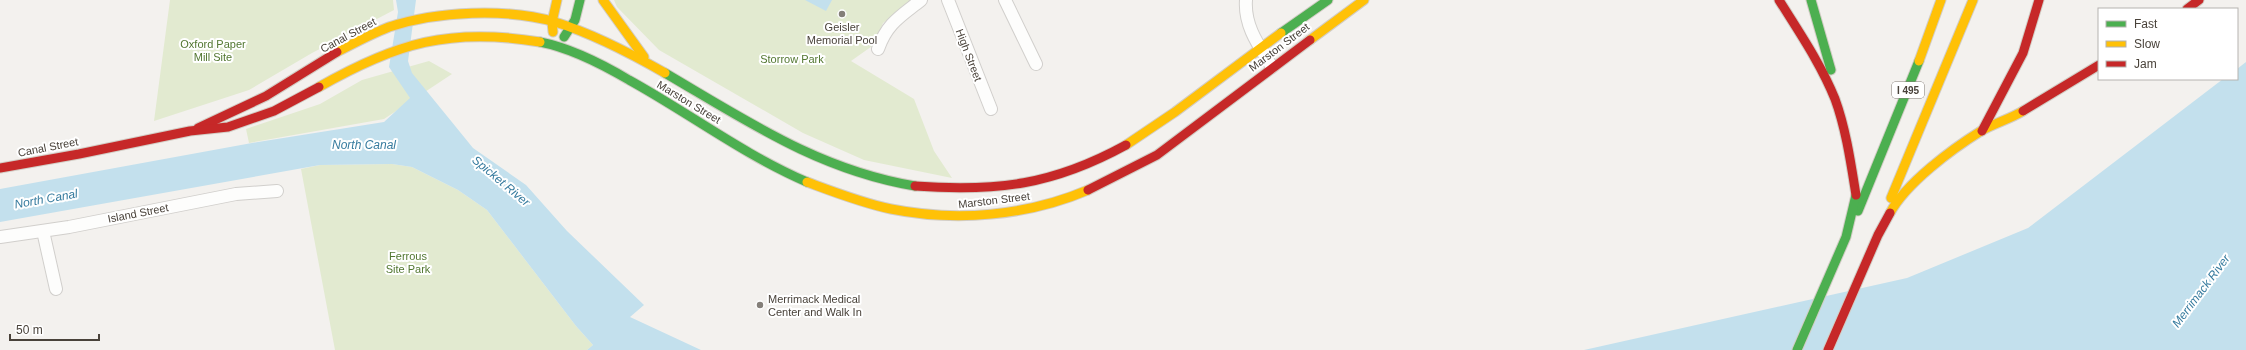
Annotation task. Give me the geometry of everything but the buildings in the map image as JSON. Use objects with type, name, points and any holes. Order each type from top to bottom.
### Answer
[{"type":"main road","points":[[556,46],[552,22],[557,0]]},
{"type":"main road","points":[[556,46],[572,28],[579,12],[580,0]]},
{"type":"main road","points":[[602,0],[649,63]]},
{"type":"main road","name":"Marston Street","points":[[552,22],[613,44],[649,63],[739,118],[831,165],[879,180],[929,189],[958,189],[1010,187],[1042,181],[1090,164],[1113,153],[1150,131],[1328,0]]},
{"type":"main road","name":"Marston Street","points":[[556,46],[586,58],[640,87],[753,156],[782,171],[844,198],[909,213],[969,217],[1043,206],[1076,195],[1123,174],[1157,155],[1189,132],[1272,67],[1364,0]]},
{"type":"main road","points":[[1779,0],[1818,64],[1835,100],[1851,160],[1856,196],[1846,237],[1798,350]]},
{"type":"main road","points":[[1812,0],[1835,85],[1835,100]]},
{"type":"main road","name":"I 495","points":[[1798,350],[1872,179],[1926,43],[1941,0]]},
{"type":"main road","name":"I 495","points":[[1824,350],[1902,175],[1973,0]]},
{"type":"main road","points":[[1982,131],[2022,60],[2030,39],[2039,0]]},
{"type":"main road","points":[[2188,8],[2199,0]]},
{"type":"main road","name":"Canal Street","points":[[195,129],[213,119],[268,95],[343,49],[382,29],[408,22],[445,16],[492,14],[552,22]]},
{"type":"main road","name":"Canal Street","points":[[0,168],[74,155],[195,129],[220,129],[243,123],[271,114],[327,85],[359,65],[379,56],[407,47],[447,39],[500,37],[556,46]]},
{"type":"main road","points":[[1828,350],[1878,235],[1897,200],[1920,176],[1982,131],[2010,119],[2098,66]]},
{"type":"street","points":[[878,48],[883,34],[889,26],[921,0]]},
{"type":"street","name":"High Street","points":[[948,0],[991,109]]},
{"type":"street","points":[[1005,0],[1036,64]]},
{"type":"street","points":[[1246,0],[1246,15],[1249,26],[1272,67]]},
{"type":"street","name":"Island Street","points":[[0,236],[43,231],[236,194],[277,191]]},
{"type":"street","points":[[43,231],[56,289]]},
{"type":"green space","name":"Oxford Paper Mill Site","points":[[170,0],[393,0],[394,10],[312,53],[249,90],[154,121]]},
{"type":"green space","name":"Storrow Park","points":[[614,0],[913,0],[883,23],[875,44],[851,61],[914,99],[934,151],[952,178],[864,160],[803,133],[659,50],[617,7]]},
{"type":"green space","points":[[429,61],[452,74],[384,119],[249,143],[246,129],[320,104],[362,80]]},
{"type":"green space","name":"Ferrous Site Park","points":[[392,164],[412,167],[458,190],[487,210],[576,326],[593,345],[587,350],[335,350],[301,169],[320,165]]},
{"type":"water","points":[[396,0],[416,0],[408,61],[412,73],[473,148],[526,185],[567,231],[644,305],[630,317],[701,350],[587,350],[593,345],[576,326],[487,210],[458,190],[412,167],[392,164],[320,165],[0,222],[0,189],[258,142],[384,122],[410,98],[389,67],[398,12]]},
{"type":"water","points":[[805,0],[832,0],[826,11]]},
{"type":"water","name":"Merrimack River","points":[[2246,62],[2246,350],[1584,350],[1907,278],[2028,228],[2222,80],[2238,80],[2238,68]]},
{"type":"traffic: fast","points":[[564,37],[575,20],[580,0]]},
{"type":"traffic: fast","points":[[1281,33],[1328,0]]},
{"type":"traffic: fast","points":[[1811,0],[1831,70]]},
{"type":"traffic: fast","points":[[540,42],[575,52],[608,68],[739,147],[807,182]]},
{"type":"traffic: fast","points":[[1858,211],[1919,61]]},
{"type":"traffic: fast","points":[[665,73],[755,126],[815,156],[880,179],[915,186]]},
{"type":"traffic: fast","points":[[1797,350],[1846,237],[1856,195]]},
{"type":"traffic: slow","points":[[553,32],[552,22],[557,0]]},
{"type":"traffic: slow","points":[[603,0],[644,57]]},
{"type":"traffic: slow","points":[[1310,40],[1364,0]]},
{"type":"traffic: slow","points":[[1919,61],[1941,0]]},
{"type":"traffic: slow","points":[[1891,198],[1973,0]]},
{"type":"traffic: slow","points":[[337,52],[389,27],[408,22],[450,15],[494,13],[516,15],[555,22],[584,32],[612,44],[665,73]]},
{"type":"traffic: slow","points":[[1126,145],[1175,112],[1281,33]]},
{"type":"traffic: slow","points":[[319,87],[373,59],[399,49],[425,42],[451,38],[478,37],[508,38],[540,42]]},
{"type":"traffic: slow","points":[[1890,213],[1897,202],[1918,179],[1957,147],[1981,131],[2023,111]]},
{"type":"traffic: slow","points":[[807,182],[880,207],[916,213],[966,216],[1016,211],[1041,206],[1088,190]]},
{"type":"traffic: jam","points":[[1779,0],[1802,36],[1835,99],[1845,134],[1856,195]]},
{"type":"traffic: jam","points":[[1982,131],[2023,53],[2039,0]]},
{"type":"traffic: jam","points":[[2188,8],[2199,0]]},
{"type":"traffic: jam","points":[[1088,190],[1157,155],[1310,40]]},
{"type":"traffic: jam","points":[[198,128],[266,96],[337,52]]},
{"type":"traffic: jam","points":[[2023,111],[2098,66]]},
{"type":"traffic: jam","points":[[0,168],[79,154],[190,131],[228,127],[274,111],[319,87]]},
{"type":"traffic: jam","points":[[915,186],[972,188],[1024,183],[1074,169],[1126,145]]},
{"type":"traffic: jam","points":[[1828,350],[1878,235],[1890,213]]},
{"type":"place","name":"Geisler Memorial Pool","points":[[842,14]]},
{"type":"place","name":"Merrimack Medical Center and Walk In","points":[[760,305]]},
{"type":"water label","name":"North Canal","points":[[364,145]]},
{"type":"water label","name":"Spicket River","points":[[501,181]]},
{"type":"water label","name":"North Canal","points":[[46,199]]}]
